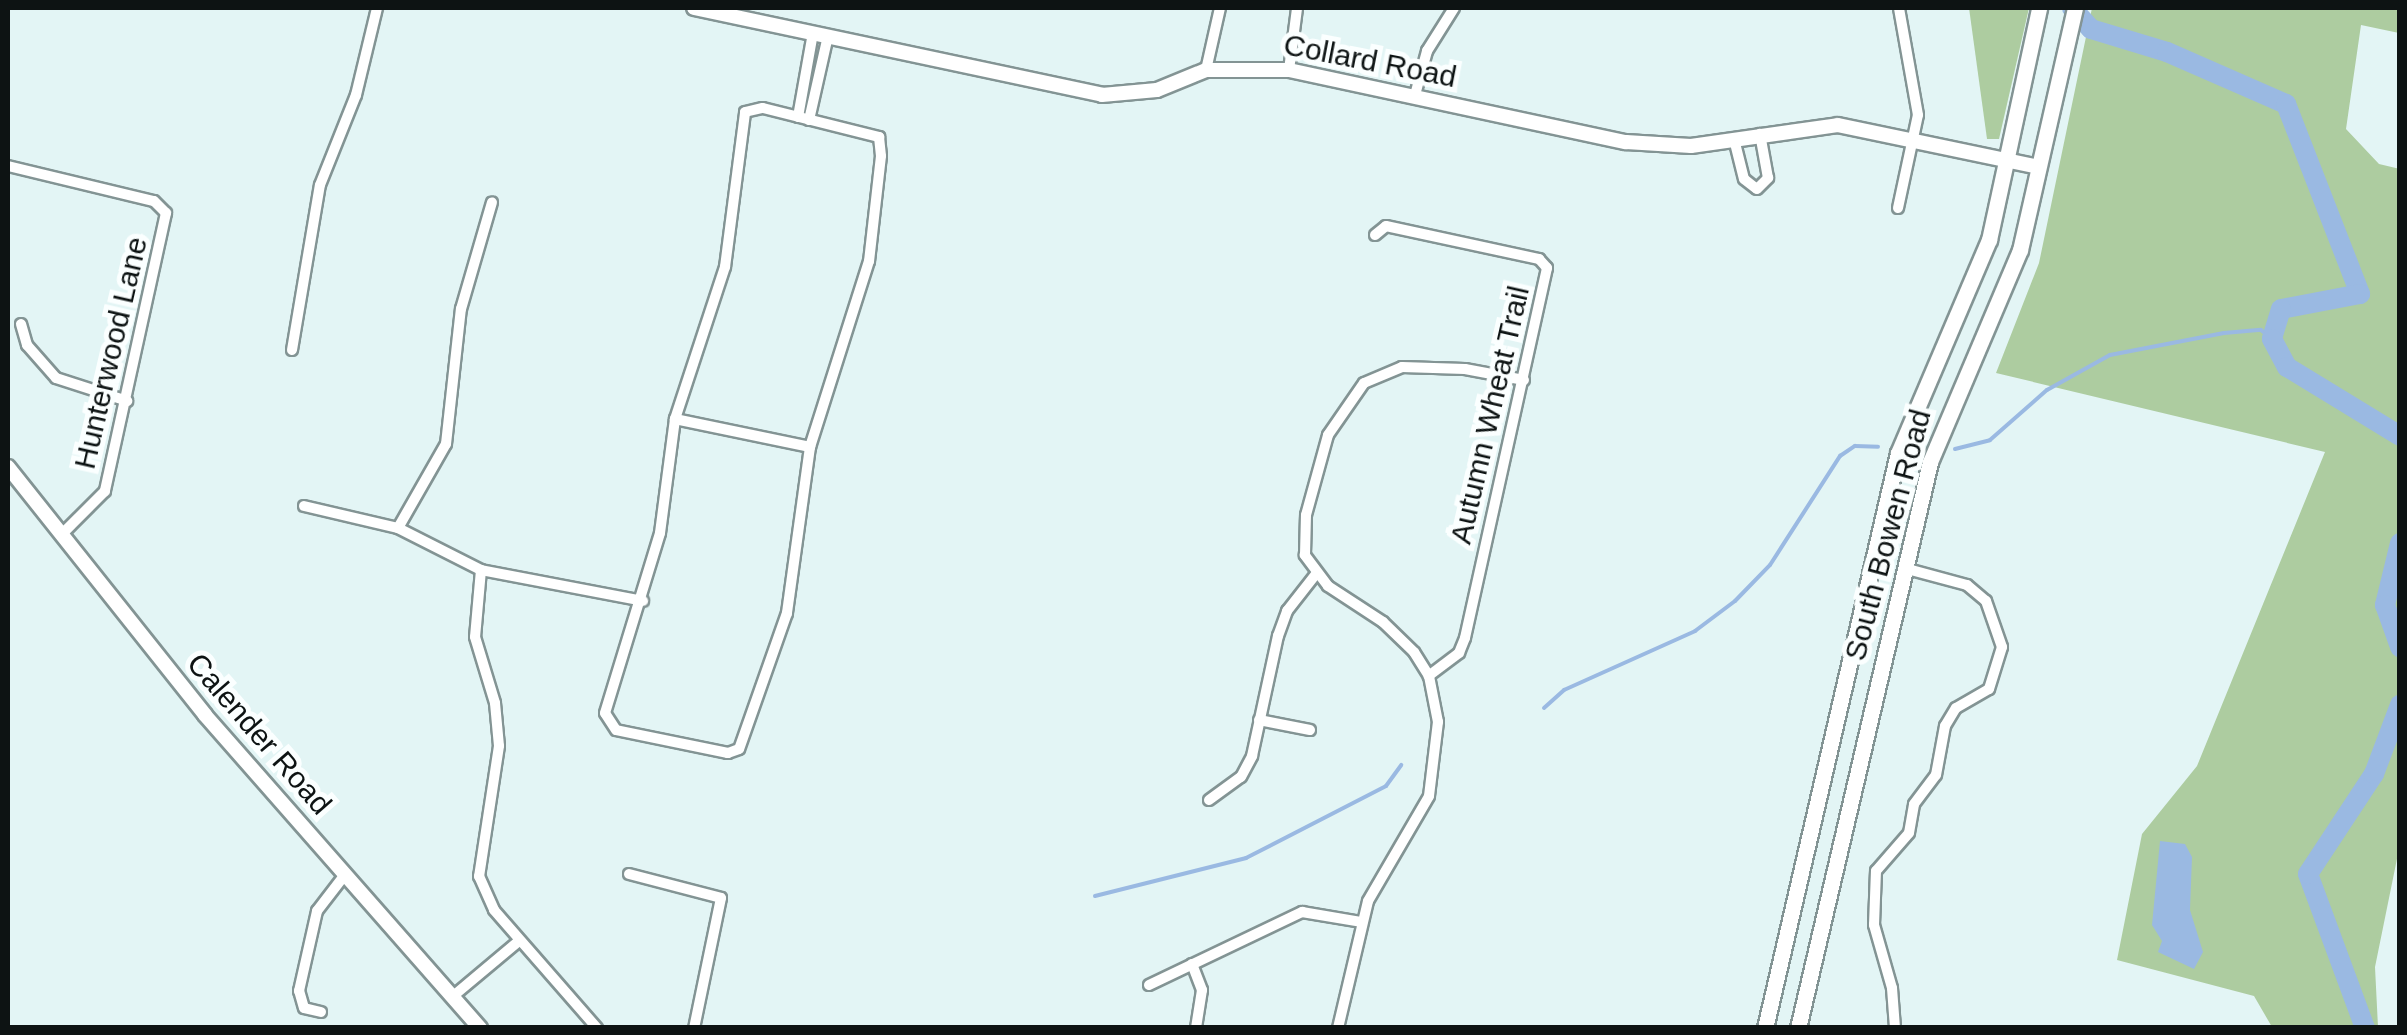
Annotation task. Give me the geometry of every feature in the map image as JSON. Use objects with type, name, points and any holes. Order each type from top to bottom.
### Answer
[{"type":"main road","name":"South Bowen Road","points":[[1765,1028],[1898,453],[1982,260],[2008,160],[2039,8]]},
{"type":"main road","name":"South Bowen Road","points":[[1798,1028],[1935,445],[2002,301],[2039,167],[2074,8]]},
{"type":"main road","points":[[1776,975],[1808,982]]},
{"type":"street","points":[[292,350],[320,185],[356,94],[377,8]]},
{"type":"street","name":"Collard Road","points":[[694,8],[1115,96],[1157,90],[1206,70],[1289,70],[1626,142],[1691,146],[1838,125],[1915,138],[2039,167]]},
{"type":"street","points":[[1206,70],[1220,8]]},
{"type":"street","points":[[1289,70],[1298,8]]},
{"type":"street","points":[[1415,96],[1427,51],[1454,8]]},
{"type":"street","points":[[1898,208],[1915,138],[1917,97],[1900,8]]},
{"type":"street","points":[[804,118],[820,34]]},
{"type":"street","points":[[763,108],[879,137],[881,156],[869,261],[810,447],[787,613],[739,749],[728,754],[616,730],[605,713],[643,601],[675,419],[725,267],[745,112],[763,108]]},
{"type":"street","points":[[1734,140],[1744,179],[1757,189],[1768,178],[1760,134]]},
{"type":"street","name":"Hunterwood Lane","points":[[8,166],[164,208],[166,226],[105,491],[61,535]]},
{"type":"street","points":[[398,528],[446,444],[461,309],[492,202]]},
{"type":"street","name":"Autumn Wheat Trail","points":[[1375,234],[1386,226],[1539,259],[1547,276],[1465,638],[1459,653],[1428,676]]},
{"type":"street","points":[[20,324],[28,345],[56,378],[126,401]]},
{"type":"street","points":[[1338,1028],[1362,922],[1384,866],[1428,796],[1438,722],[1428,676],[1396,632],[1316,574],[1305,555],[1306,515],[1328,434],[1350,396],[1380,374],[1418,365],[1524,380]]},
{"type":"street","points":[[675,419],[810,447]]},
{"type":"street","name":"Calender Road","points":[[8,467],[344,876],[480,1028]]},
{"type":"street","points":[[304,506],[398,528],[481,570],[643,601]]},
{"type":"street","points":[[1895,1028],[1892,988],[1874,926],[1876,871],[1909,833],[1914,804],[1936,774],[1946,726],[1956,708],[1989,688],[2002,647],[1986,600],[1967,585],[1904,568]]},
{"type":"street","points":[[481,570],[476,637],[496,703],[499,746],[479,876],[518,941],[597,1028]]},
{"type":"street","points":[[1209,800],[1240,777],[1287,611],[1316,574]]},
{"type":"street","points":[[1259,720],[1310,730]]},
{"type":"street","points":[[629,874],[720,898],[694,1028]]},
{"type":"street","points":[[321,1012],[304,1008],[299,991],[317,912],[344,876]]},
{"type":"street","points":[[1149,984],[1302,912],[1362,922]]},
{"type":"street","points":[[452,997],[518,941]]},
{"type":"street","points":[[1192,964],[1202,990],[1196,1028]]},
{"type":"green space","points":[[1969,8],[2029,8],[1999,139],[1987,139]]},
{"type":"green space","points":[[2092,8],[2399,8],[2399,33],[2361,25],[2346,129],[2379,164],[2400,169],[2400,844],[2375,967],[2378,1027],[2272,1027],[2254,996],[2117,960],[2142,834],[2197,766],[2325,452],[1996,373],[2039,263]]},
{"type":"water","points":[[2160,841],[2185,844],[2192,857],[2190,910],[2203,952],[2194,969],[2158,952],[2162,941],[2152,925]]},
{"type":"waterway","points":[[2072,8],[2091,29],[2167,52],[2286,104],[2360,294],[2281,309],[2272,339],[2287,367],[2400,436]]},
{"type":"waterway","points":[[1955,449],[1990,440],[2047,390],[2110,355],[2224,333],[2261,330],[2272,339]]},
{"type":"waterway","points":[[1544,708],[1564,690],[1695,631],[1735,601],[1770,565],[1840,456],[1855,446],[1878,447]]},
{"type":"waterway","points":[[2400,543],[2385,605],[2400,647]]},
{"type":"waterway","points":[[2365,1028],[2308,874],[2374,774],[2400,705]]},
{"type":"waterway","points":[[1095,896],[1246,858],[1386,786],[1401,765]]}]
